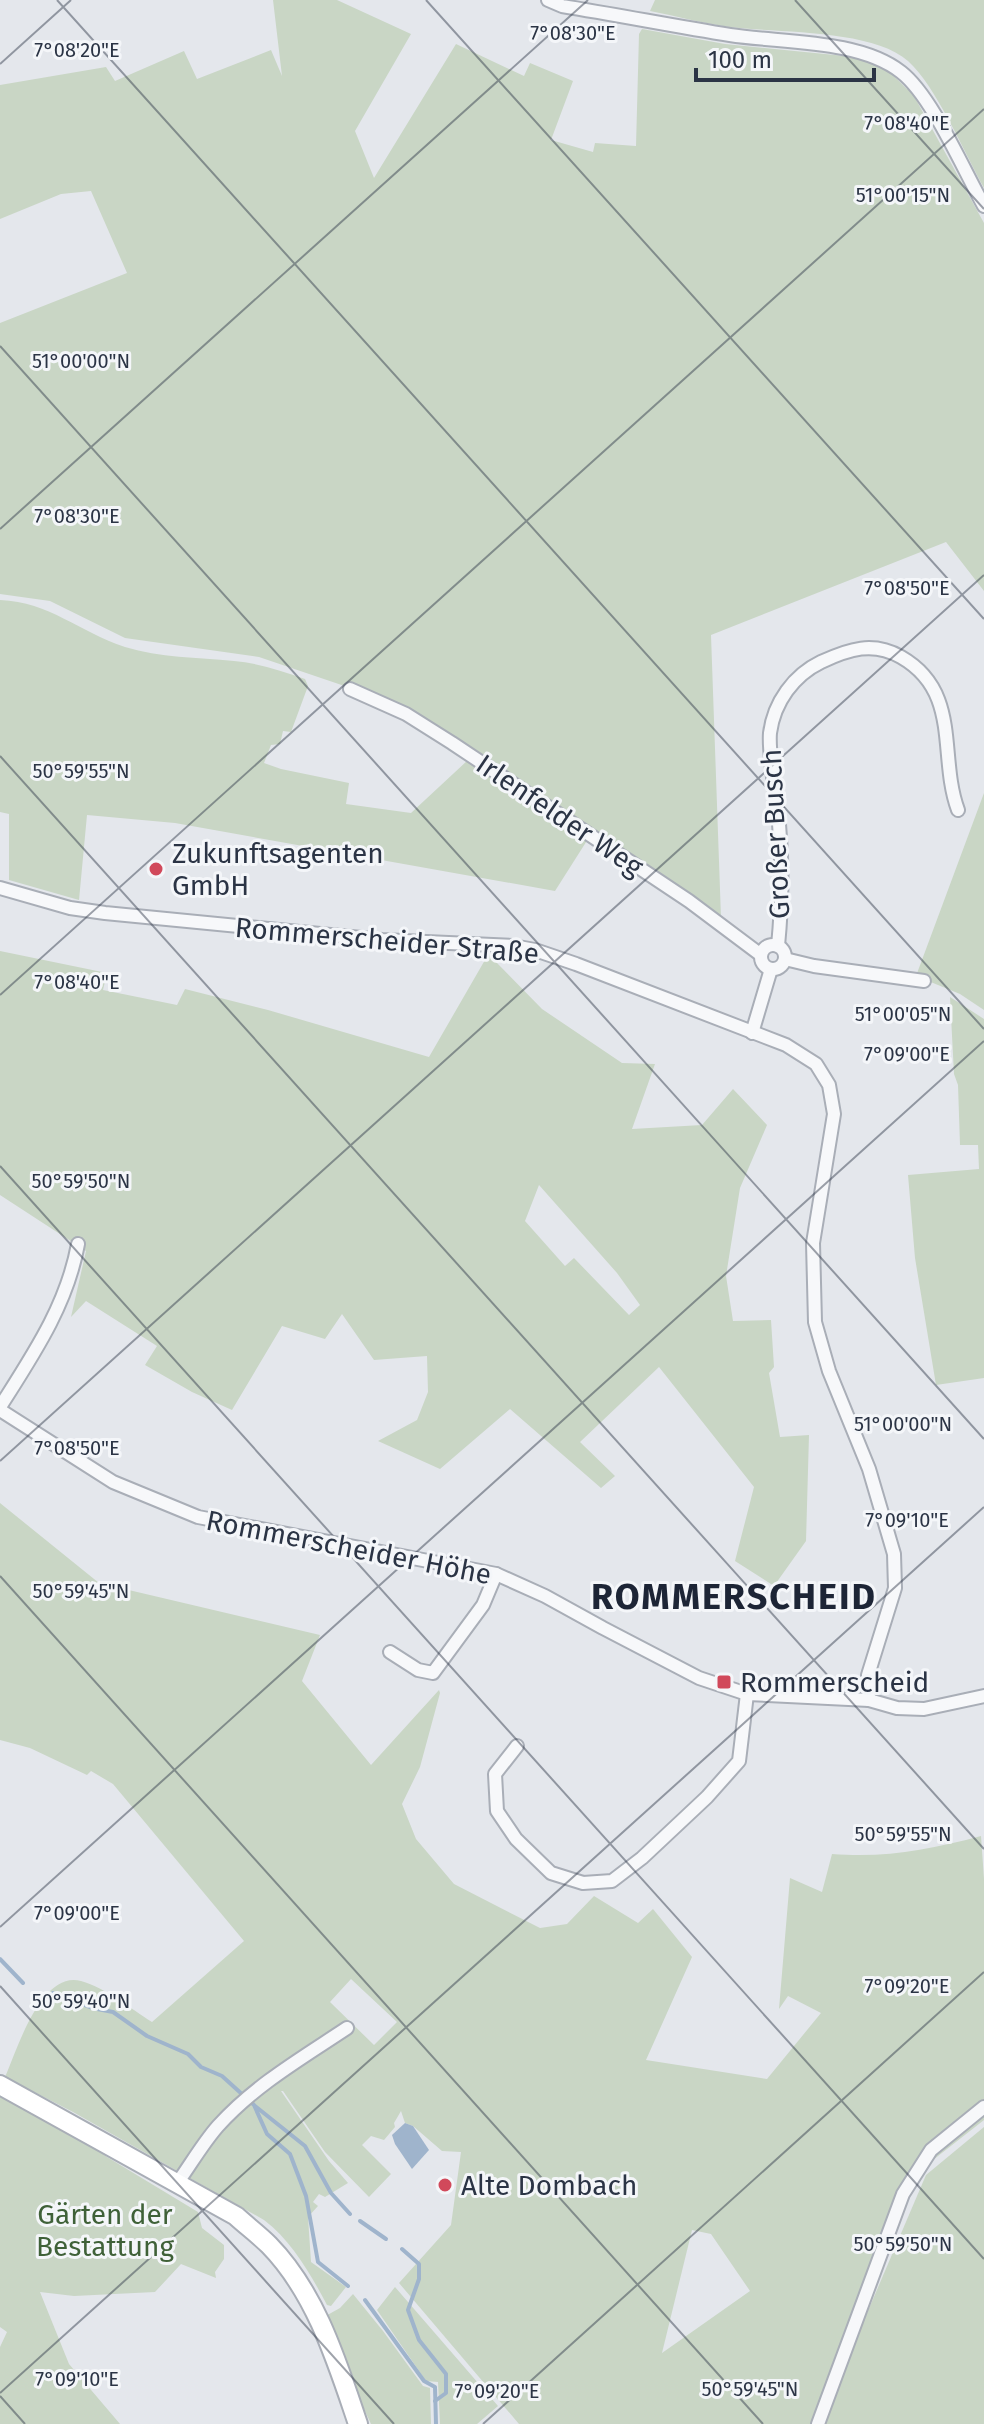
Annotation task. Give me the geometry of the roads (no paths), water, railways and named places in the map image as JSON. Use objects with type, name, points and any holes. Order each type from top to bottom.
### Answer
[{"type":"main road","points":[[0,2085],[236,2216],[270,2245],[293,2273],[318,2316],[358,2424]]},
{"type":"street","points":[[548,0],[562,6],[732,35],[841,48],[879,59],[901,72],[922,94],[984,206]]},
{"type":"street","name":"Großer Busch","points":[[778,946],[782,899],[770,734],[782,696],[804,670],[861,647],[889,651],[927,679],[940,700],[949,743],[951,790],[958,810]]},
{"type":"street","name":"Irlenfelder Weg","points":[[350,689],[406,714],[452,743],[689,901],[761,955],[764,965],[771,969]]},
{"type":"street","name":"Rommerscheider Straße","points":[[0,888],[70,908],[105,913],[382,940],[513,946],[535,950],[786,1045],[816,1064],[829,1085],[834,1114],[813,1243],[815,1322],[829,1371],[869,1469],[894,1554],[895,1588],[868,1675],[869,1700]]},
{"type":"street","points":[[752,1033],[771,969],[782,965],[785,959],[778,946],[767,946],[761,955]]},
{"type":"street","points":[[785,959],[924,981]]},
{"type":"street","points":[[0,1408],[62,1301],[78,1244]]},
{"type":"street","name":"Rommerscheider Höhe","points":[[0,1408],[113,1482],[198,1517],[496,1574],[545,1596],[699,1678],[747,1694],[869,1700],[897,1708],[924,1709],[984,1696]]},
{"type":"street","points":[[390,1652],[418,1670],[433,1673],[483,1605],[496,1574]]},
{"type":"street","points":[[517,1746],[495,1774],[497,1811],[516,1839],[551,1873],[583,1883],[612,1881],[642,1858],[707,1797],[739,1761],[747,1694]]},
{"type":"street","points":[[178,2182],[216,2128],[241,2103],[268,2080],[347,2028]]},
{"type":"street","points":[[818,2424],[903,2194],[931,2150],[984,2107]]},
{"type":"water","points":[[405,2123],[413,2126],[429,2150],[412,2169],[392,2135]]},
{"type":"waterway","points":[[0,1959],[23,1983]]},
{"type":"waterway","points":[[53,1993],[92,2008],[113,2012],[147,2036],[188,2054],[201,2067],[222,2076],[254,2105],[267,2134],[290,2154],[306,2196],[318,2262],[348,2286]]},
{"type":"waterway","points":[[255,2106],[305,2146],[331,2193],[350,2214]]},
{"type":"waterway","points":[[360,2221],[386,2239]]},
{"type":"waterway","points":[[402,2249],[419,2264],[419,2279],[408,2310],[419,2340],[446,2374],[446,2393],[435,2401]]},
{"type":"waterway","points":[[365,2300],[424,2381],[435,2387],[436,2424]]},
{"type":"place","name":"Zukunftsagenten GmbH","points":[[156,869]]},
{"type":"place","name":"Rommerscheid","points":[[724,1682]]},
{"type":"place","name":"Alte Dombach","points":[[445,2185]]},
{"type":"district","name":"ROMMERSCHEID","points":[[734,1596]]},
{"type":"park label","name":"Gärten der Bestattung","points":[[105,2230]]}]
